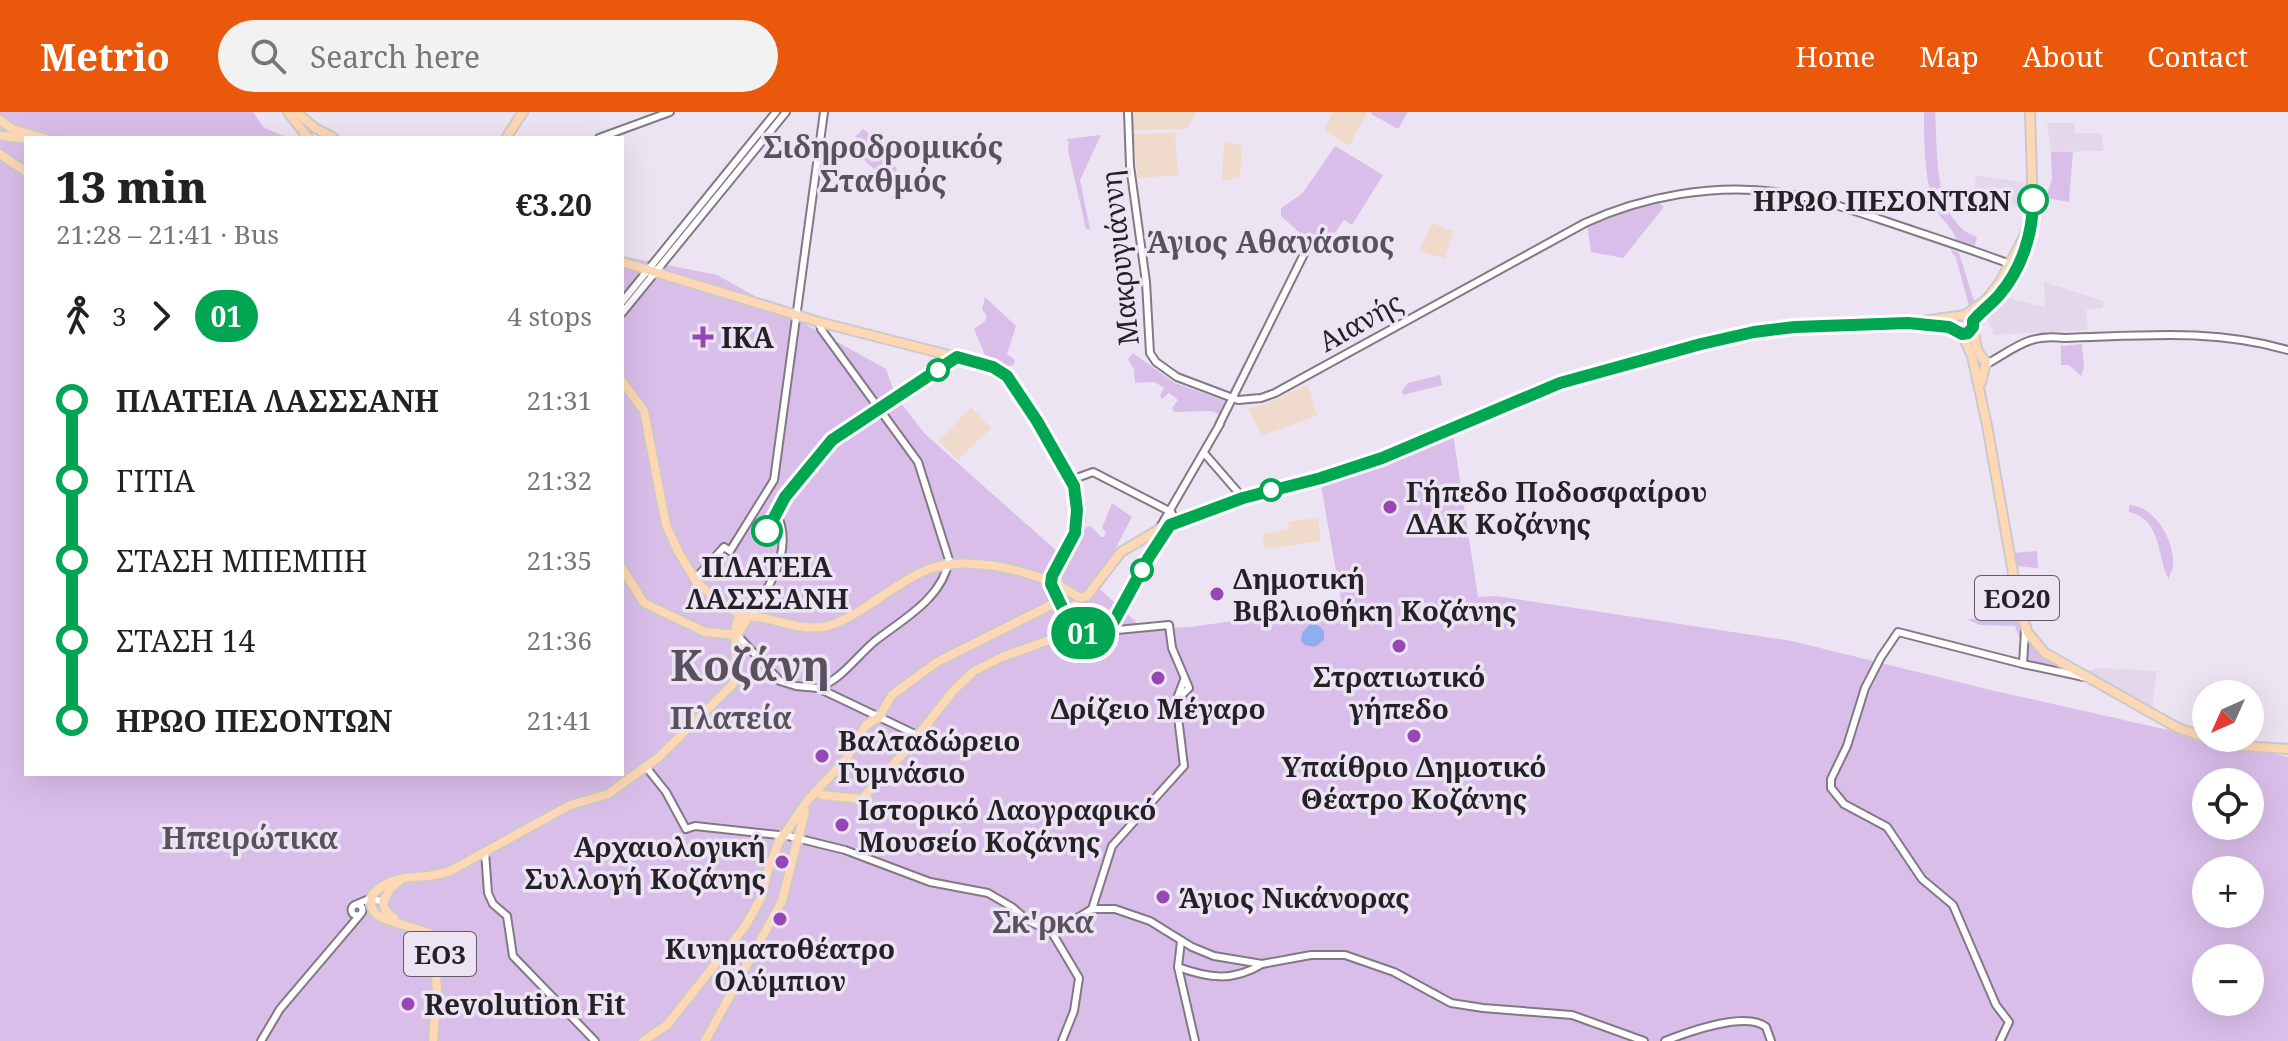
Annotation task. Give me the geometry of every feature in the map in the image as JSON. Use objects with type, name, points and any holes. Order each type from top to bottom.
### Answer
[{"type":"main road","points":[[288,112],[306,136]]},
{"type":"main road","points":[[296,112],[328,136]]},
{"type":"main road","points":[[507,136],[523,112]]},
{"type":"main road","points":[[1958,332],[1953,325],[1967,320],[1998,296],[2029,239],[2033,208],[2030,112]]},
{"type":"main road","points":[[1,121],[5,130],[1,137],[3,156],[24,171]]},
{"type":"main road","points":[[1,121],[12,129],[37,136]]},
{"type":"main road","points":[[1,137],[24,139]]},
{"type":"main road","points":[[643,1041],[667,1025],[746,925],[762,896],[767,873],[783,836],[846,759],[870,722],[879,717],[892,695],[937,662],[1060,604],[1063,593],[1073,598],[1087,596],[1121,552],[1160,530],[1243,498],[1368,463],[1560,383],[1754,332],[1795,327],[1967,320],[1993,292],[2010,264],[2024,237],[2033,208]]},
{"type":"main road","points":[[624,263],[819,322],[998,370],[1017,388],[1071,480],[1080,504],[1079,531],[1055,583],[1069,625],[1081,633]]},
{"type":"main road","points":[[1908,323],[1942,326],[1968,333],[1967,320]]},
{"type":"main road","name":"ΕΟ20","points":[[1967,320],[1981,362],[1982,397],[2017,595],[2026,628],[2042,650],[2199,737],[2236,746],[2288,749]]},
{"type":"main road","name":"ΕΟ20","points":[[1958,332],[1981,362]]},
{"type":"main road","points":[[624,384],[646,416],[666,525],[694,580],[718,601],[747,618],[793,625],[830,625],[918,573],[949,564],[984,565],[1055,583],[1073,598]]},
{"type":"main road","points":[[820,792],[862,799],[919,736],[941,705],[971,674],[988,663],[1066,635],[1105,631],[1114,621],[1149,557],[1160,530]]},
{"type":"main road","points":[[1149,557],[1160,530]]},
{"type":"main road","points":[[624,571],[644,603],[705,632],[737,635]]},
{"type":"main road","points":[[1060,604],[1068,609],[1073,598]]},
{"type":"main road","points":[[1069,625],[1073,598]]},
{"type":"main road","points":[[371,898],[393,880],[443,874],[573,804],[605,795],[646,767],[731,688],[736,678],[737,635],[747,618]]},
{"type":"main road","points":[[1032,646],[1069,625]]},
{"type":"main road","points":[[869,712],[870,722]]},
{"type":"main road","points":[[705,1041],[776,915],[803,814],[820,792]]},
{"type":"main road","name":"ΕΟ3","points":[[409,877],[393,886],[383,902],[388,915],[430,930],[438,939],[441,1003],[435,1041]]},
{"type":"main road","name":"ΕΟ3","points":[[371,898],[372,909],[381,918],[429,933],[434,939],[437,992],[435,1041]]},
{"type":"street","points":[[604,136],[670,112]]},
{"type":"street","points":[[624,310],[776,112]]},
{"type":"street","points":[[624,300],[786,112]]},
{"type":"street","points":[[694,580],[724,547],[730,551],[774,480],[824,112]]},
{"type":"street","name":"Μακρυγιάννη","points":[[1128,112],[1130,166],[1146,282],[1150,353],[1156,362],[1177,377],[1233,397]]},
{"type":"street","name":"Αιανής","points":[[1233,397],[1254,399],[1275,393],[1585,223],[1669,196],[1723,190],[1772,191],[1838,205],[2010,264]]},
{"type":"street","points":[[1160,530],[1219,425],[1307,248]]},
{"type":"street","points":[[818,688],[840,675],[876,640],[918,610],[949,564],[918,462],[828,339],[819,322]]},
{"type":"street","points":[[828,339],[830,331],[837,326]]},
{"type":"street","points":[[1981,362],[2027,340],[2045,336],[2072,338],[2178,333],[2244,339],[2288,350]]},
{"type":"street","points":[[747,618],[782,558],[781,528],[776,512],[790,490],[832,440],[951,358]]},
{"type":"street","points":[[1204,453],[1243,498]]},
{"type":"street","points":[[1071,480],[1093,472],[1171,512],[1181,521]]},
{"type":"street","points":[[1114,621],[1115,627],[1120,630]]},
{"type":"street","points":[[1105,631],[1169,625],[1172,648],[1188,691],[1176,701]]},
{"type":"street","points":[[2023,664],[2026,628]]},
{"type":"street","points":[[2000,1041],[2009,1022],[1994,999],[1953,905],[1922,879],[1887,827],[1837,798],[1830,784],[1847,746],[1865,688],[1896,633],[1910,633],[2023,664],[2086,677]]},
{"type":"street","points":[[737,635],[777,679],[796,686],[818,688],[919,736]]},
{"type":"street","points":[[737,658],[744,649],[750,650]]},
{"type":"street","points":[[1092,909],[1112,846],[1184,766],[1176,701],[1184,680]]},
{"type":"street","points":[[646,767],[666,792],[686,829],[695,826],[783,836],[845,850],[946,887],[988,893],[1028,921],[1054,933],[1079,978],[1074,1011],[1062,1041]]},
{"type":"street","points":[[485,852],[488,893],[493,904],[507,916],[513,956],[595,1041]]},
{"type":"street","points":[[261,1041],[286,1001],[357,917],[363,908],[357,904],[371,898],[383,902]]},
{"type":"street","points":[[357,917],[383,902]]},
{"type":"street","points":[[1054,933],[1092,909],[1109,908],[1150,921],[1181,941],[1214,956],[1257,965]]},
{"type":"street","points":[[1181,941],[1178,967],[1195,1041]]},
{"type":"street","points":[[1178,967],[1220,978],[1257,965],[1311,955],[1345,955],[1394,972],[1451,1003],[1572,1015],[1644,1041]]},
{"type":"street","points":[[1665,1041],[1699,1029],[1751,1021],[1766,1027],[1771,1041]]},
{"type":"shaded area","points":[[0,112],[253,112],[264,128],[285,136],[24,136],[24,776],[624,776],[624,256],[717,275],[886,369],[896,397],[925,434],[1068,561],[1086,527],[1091,526],[1104,537],[1106,532],[1102,528],[1112,503],[1132,517],[1109,561],[1093,583],[1144,629],[1190,627],[1339,606],[1341,600],[1321,485],[1325,481],[1383,465],[1453,434],[1478,597],[1496,596],[1792,641],[2192,735],[2192,752],[2264,752],[2288,757],[2288,1041],[0,1041]]},
{"type":"shaded area","points":[[1132,112],[1197,112],[1186,129],[1132,130]]},
{"type":"shaded area","points":[[1333,112],[1367,112],[1349,146],[1324,131]]},
{"type":"shaded area","points":[[1372,112],[1408,112],[1398,129]]},
{"type":"shaded area","points":[[1924,112],[1935,112],[1940,183],[1945,201],[1962,229],[1977,237],[1974,248],[1957,242],[1934,205],[1926,171]]},
{"type":"shaded area","points":[[2047,123],[2074,123],[2075,133],[2101,133],[2104,151],[2051,152]]},
{"type":"shaded area","points":[[863,129],[892,161],[897,170],[893,175],[873,168],[863,158],[855,137]]},
{"type":"shaded area","points":[[1175,133],[1178,175],[1138,178],[1133,134]]},
{"type":"shaded area","points":[[1101,135],[1080,180],[1090,229],[1086,229],[1066,139]]},
{"type":"shaded area","points":[[1224,141],[1242,146],[1240,177],[1222,181]]},
{"type":"shaded area","points":[[1335,146],[1383,175],[1352,225],[1344,220],[1321,252],[1281,216],[1281,208],[1302,194]]},
{"type":"shaded area","points":[[2051,152],[2073,152],[2069,202],[2046,198],[2052,179]]},
{"type":"shaded area","points":[[1976,175],[2028,183],[2028,209],[1974,193]]},
{"type":"shaded area","points":[[1658,202],[1664,207],[1623,258],[1591,252],[1587,224]]},
{"type":"shaded area","points":[[1432,223],[1453,231],[1445,259],[1419,250]]},
{"type":"shaded area","points":[[1950,249],[1959,253],[1974,301],[1969,306],[1956,258]]},
{"type":"shaded area","points":[[2044,282],[2103,301],[2103,308],[2086,310],[2088,330],[1994,335],[1985,314],[2002,297],[2045,307]]},
{"type":"shaded area","points":[[985,297],[1016,326],[1007,354],[1015,360],[1014,365],[1008,366],[985,355],[974,329],[987,316],[982,309]]},
{"type":"shaded area","points":[[2082,344],[2084,367],[2081,376],[2069,365],[2061,365],[2061,346]]},
{"type":"shaded area","points":[[1133,353],[1175,383],[1225,401],[1219,414],[1211,411],[1174,412],[1172,408],[1178,400],[1169,393],[1162,399],[1160,396],[1164,388],[1155,382],[1135,383],[1134,369],[1128,359]]},
{"type":"shaded area","points":[[1440,375],[1442,385],[1403,395],[1402,391],[1408,383]]},
{"type":"shaded area","points":[[1308,385],[1317,416],[1262,435],[1248,409]]},
{"type":"shaded area","points":[[971,407],[991,428],[958,460],[939,441]]},
{"type":"shaded area","points":[[2129,505],[2147,511],[2166,535],[2173,567],[2169,580],[2153,531],[2140,516],[2129,512]]},
{"type":"shaded area","points":[[1318,518],[1321,541],[1265,549],[1262,534],[1289,529],[1288,522]]},
{"type":"shaded area","points":[[2037,551],[2038,568],[2016,566],[2014,553]]},
{"type":"shaded area","points":[[2014,604],[2021,630],[2020,640],[2015,626],[1979,625],[1967,619],[2004,619]]},
{"type":"shaded area","points":[[2027,639],[2043,656],[2059,666],[2043,667],[2025,663]]},
{"type":"shaded area","points":[[2101,668],[2157,671],[2152,709],[2085,672]]},
{"type":"water","points":[[1310,624],[1318,625],[1324,631],[1324,640],[1315,647],[1301,642],[1302,633]]},
{"type":"bus line","name":"01","points":[[767,531],[785,497],[832,440],[957,357],[984,364],[1003,373],[1017,388],[1074,486],[1076,530],[1052,576],[1051,584],[1075,631],[1105,631],[1114,621],[1170,525],[1243,498],[1382,458],[1560,383],[1754,332],[1795,327],[1908,323],[1942,326],[1962,334],[1968,333],[1973,321],[2002,292],[2018,264],[2033,223],[2033,200]]},
{"type":"place","name":"ΗΡΩΟ ΠΕΣΟΝΤΩΝ","points":[[2033,200]]},
{"type":"place","name":"IKA","points":[[703,337]]},
{"type":"place","name":"Γήπεδο Ποδοσφαίρου ΔΑΚ Κοζάνης","points":[[1390,507]]},
{"type":"place","name":"ΠΛΑΤΕΙΑ ΛΑΣΣΣΑΝΗ","points":[[767,531]]},
{"type":"place","name":"Δημοτική Βιβλιοθήκη Κοζάνης","points":[[1217,594]]},
{"type":"place","name":"Στρατιωτικό γήπεδο","points":[[1399,646]]},
{"type":"place","name":"Δρίζειο Μέγαρο","points":[[1158,678]]},
{"type":"place","name":"Υπαίθριο Δημοτικό Θέατρο Κοζάνης","points":[[1414,736]]},
{"type":"place","name":"Βαλταδώρειο Γυμνάσιο","points":[[822,756]]},
{"type":"place","name":"Ιστορικό Λαογραφικό Μουσείο Κοζάνης","points":[[842,825]]},
{"type":"place","name":"Αρχαιολογική Συλλογή Κοζάνης","points":[[782,862]]},
{"type":"place","name":"Άγιος Νικάνορας","points":[[1163,897]]},
{"type":"place","name":"Κινηματοθέατρο Ολύμπιον","points":[[780,919]]},
{"type":"place","name":"Revolution Fit","points":[[408,1004]]},
{"type":"district","name":"Σιδηροδρομικός Σταθμός","points":[[883,163]]},
{"type":"district","name":"Άγιος Αθανάσιος","points":[[1271,241]]},
{"type":"district","name":"Κοζάνη","points":[[750,664]]},
{"type":"district","name":"Πλατεία","points":[[731,717]]},
{"type":"district","name":"Ηπειρώτικα","points":[[250,837]]},
{"type":"district","name":"Σκ'ρκα","points":[[1043,921]]}]
